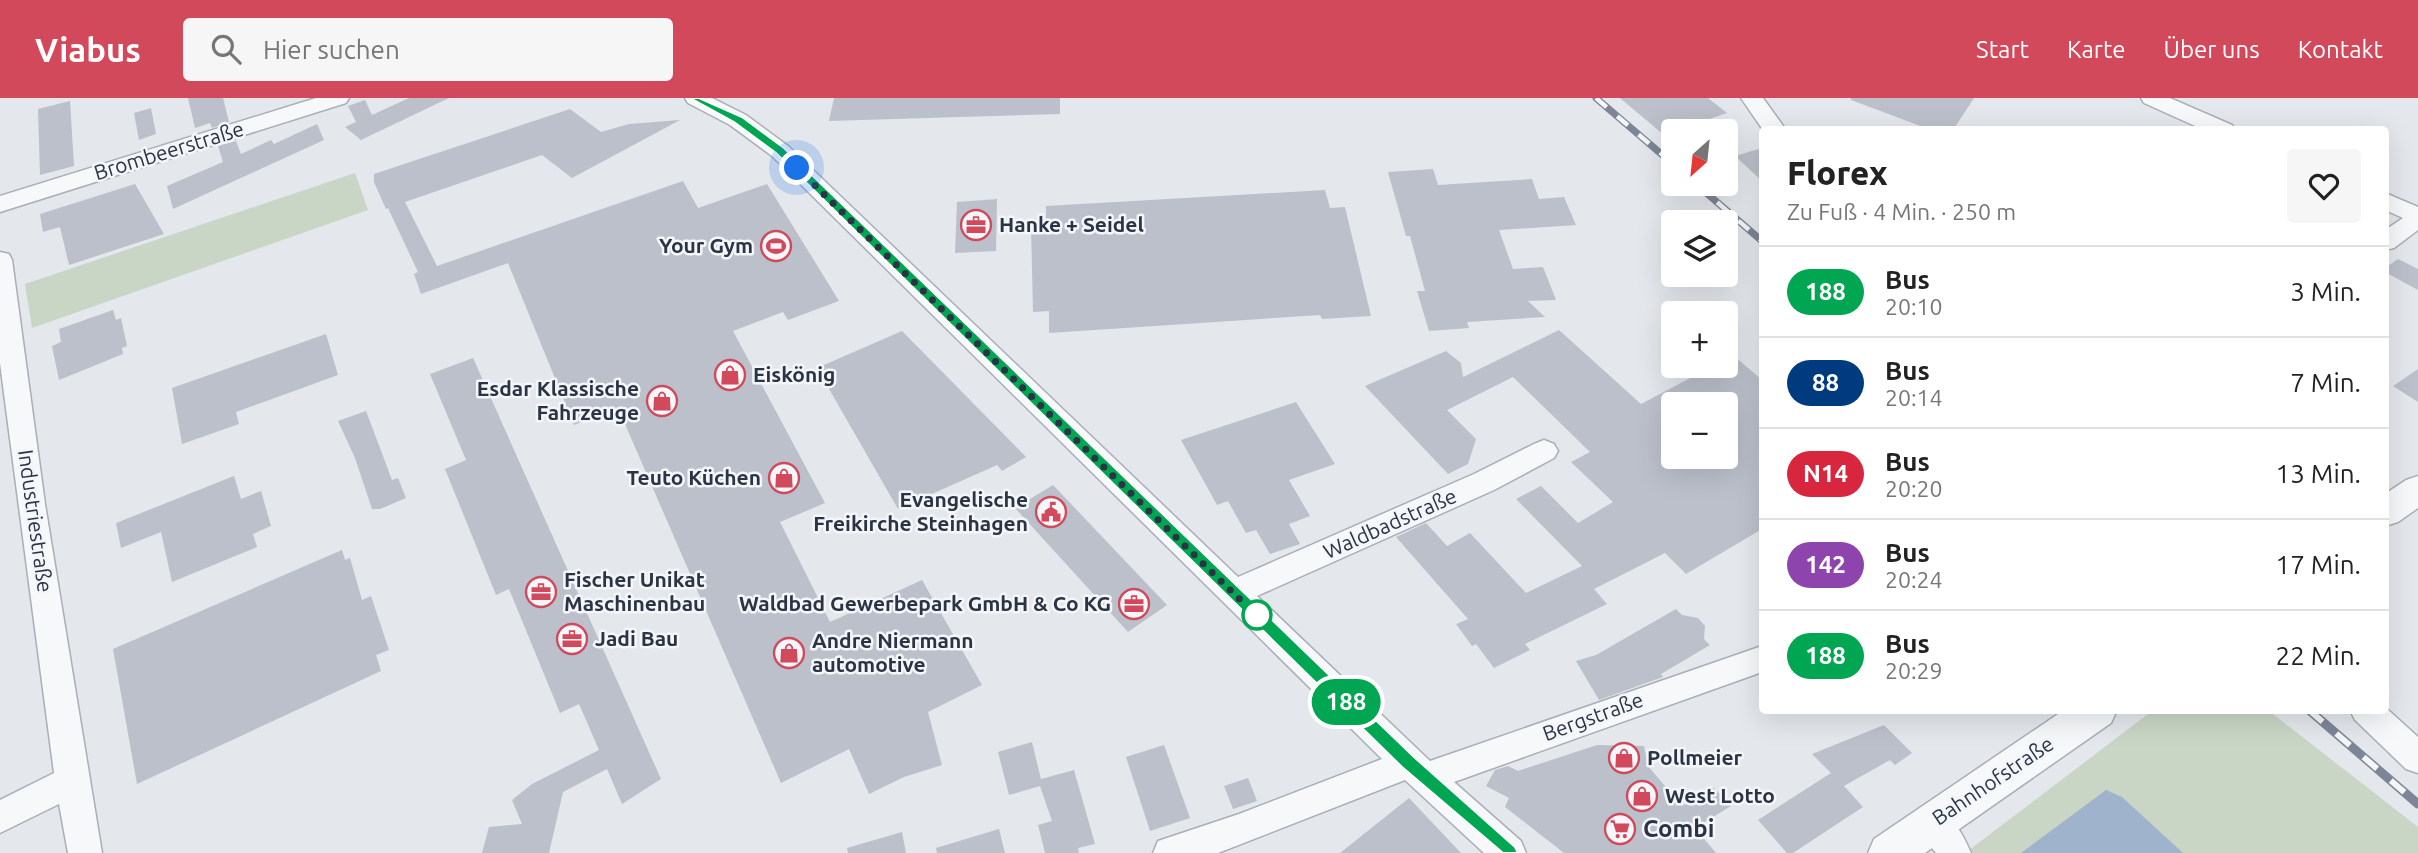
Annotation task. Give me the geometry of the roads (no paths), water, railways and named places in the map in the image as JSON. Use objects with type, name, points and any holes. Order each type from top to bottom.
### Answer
[{"type":"street","name":"Brombeerstraße","points":[[0,204],[271,108],[338,98]]},
{"type":"street","points":[[696,98],[738,120],[780,151],[1417,771],[1509,853]]},
{"type":"street","points":[[1752,98],[1772,126]]},
{"type":"street","points":[[2152,98],[2215,126]]},
{"type":"street","points":[[2389,203],[2418,217],[2389,239]]},
{"type":"street","name":"Industriestraße","points":[[0,261],[31,503],[72,781]]},
{"type":"street","name":"Waldbadstraße","points":[[1233,593],[1484,482],[1544,451]]},
{"type":"street","points":[[2389,509],[2418,490]]},
{"type":"street","name":"Bergstraße","points":[[1170,853],[1240,830],[1385,774],[1417,771],[1536,737],[1759,660]]},
{"type":"street","name":"Bahnhofstraße","points":[[1889,853],[1943,838],[2092,714]]},
{"type":"street","points":[[2370,714],[2418,758]]},
{"type":"street","points":[[0,817],[72,781],[85,853]]},
{"type":"water","points":[[2106,790],[2122,797],[2183,853],[2021,853]]},
{"type":"railway","points":[[1596,98],[1661,154]]},
{"type":"railway","points":[[1710,196],[1759,238]]},
{"type":"railway","points":[[2314,714],[2418,804]]},
{"type":"place","name":"Hanke + Seidel","points":[[976,225]]},
{"type":"place","name":"Your Gym","points":[[776,246]]},
{"type":"place","name":"Eiskönig","points":[[730,375]]},
{"type":"place","name":"Esdar Klassische Fahrzeuge","points":[[662,401]]},
{"type":"place","name":"Teuto Küchen","points":[[784,478]]},
{"type":"place","name":"Evangelische Freikirche Steinhagen","points":[[1051,512]]},
{"type":"place","name":"Fischer Unikat Maschinenbau","points":[[541,592]]},
{"type":"place","name":"Waldbad Gewerbepark GmbH & Co KG","points":[[1134,604]]},
{"type":"place","name":"Jadi Bau","points":[[572,639]]},
{"type":"place","name":"Andre Niermann automotive","points":[[789,653]]},
{"type":"place","name":"Pollmeier","points":[[1624,758]]},
{"type":"place","name":"West Lotto","points":[[1642,796]]},
{"type":"place","name":"Combi","points":[[1620,829]]}]
